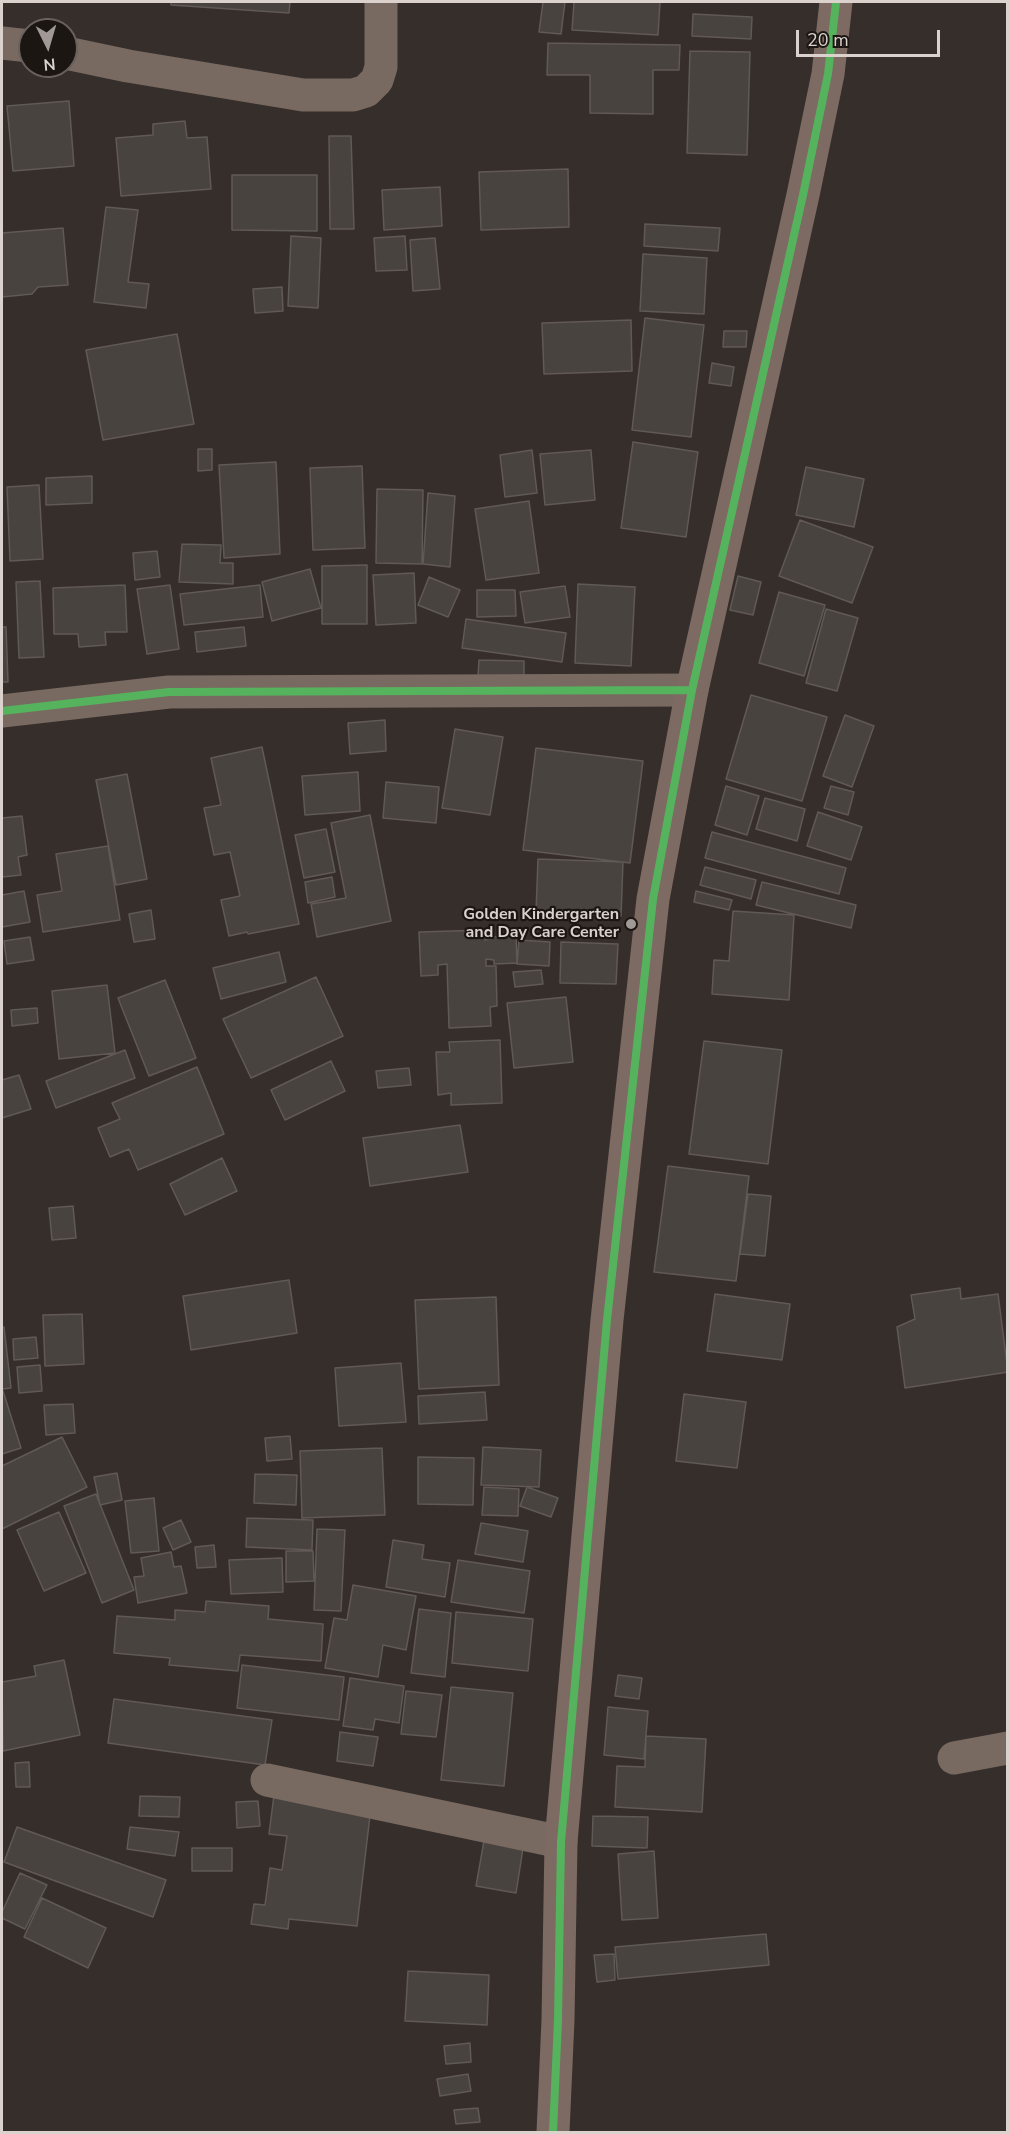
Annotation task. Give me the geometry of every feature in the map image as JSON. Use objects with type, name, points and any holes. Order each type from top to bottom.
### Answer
[{"type":"street","points":[[78,56],[128,66],[303,94],[352,95],[366,91],[377,80],[381,67],[381,2]]},
{"type":"street","points":[[553,2133],[558,2020],[561,1842],[607,1320],[652,911],[692,690],[828,74],[836,2]]},
{"type":"street","points":[[2,43],[18,45]]},
{"type":"street","points":[[2,711],[169,692],[692,690]]},
{"type":"street","points":[[954,1758],[1008,1748]]},
{"type":"street","points":[[267,1780],[561,1842]]},
{"type":"building","points":[[171,2],[290,2],[289,13],[171,5]]},
{"type":"building","points":[[543,2],[565,2],[561,34],[539,32]]},
{"type":"building","points":[[574,2],[660,2],[658,35],[572,30]]},
{"type":"building","points":[[693,14],[752,17],[751,39],[692,36]]},
{"type":"building","points":[[548,43],[680,45],[679,70],[653,70],[653,114],[590,113],[590,75],[547,75]]},
{"type":"building","points":[[690,51],[750,52],[747,155],[687,153]]},
{"type":"building","points":[[69,101],[74,166],[13,171],[7,106]]},
{"type":"building","points":[[185,121],[187,138],[207,137],[211,189],[121,196],[116,138],[153,135],[153,124]]},
{"type":"building","points":[[329,136],[351,136],[354,229],[330,229]]},
{"type":"building","points":[[568,169],[569,227],[481,230],[479,172]]},
{"type":"building","points":[[232,175],[317,175],[317,231],[232,230]]},
{"type":"building","points":[[440,187],[442,226],[384,230],[382,190]]},
{"type":"building","points":[[106,207],[138,210],[128,282],[149,284],[146,308],[94,302]]},
{"type":"building","points":[[645,224],[720,228],[718,251],[644,246]]},
{"type":"building","points":[[63,228],[68,285],[38,287],[32,294],[2,297],[2,233]]},
{"type":"building","points":[[291,236],[321,238],[318,308],[288,306]]},
{"type":"building","points":[[405,236],[407,270],[376,271],[374,238]]},
{"type":"building","points":[[435,238],[440,289],[413,291],[410,240]]},
{"type":"building","points":[[643,254],[707,258],[704,314],[640,311]]},
{"type":"building","points":[[282,287],[283,311],[255,313],[253,289]]},
{"type":"building","points":[[645,318],[704,325],[691,437],[632,430]]},
{"type":"building","points":[[631,320],[632,371],[544,374],[542,323]]},
{"type":"building","points":[[724,331],[747,331],[746,347],[723,347]]},
{"type":"building","points":[[177,334],[194,424],[103,440],[86,350]]},
{"type":"building","points":[[712,363],[734,367],[731,386],[709,383]]},
{"type":"building","points":[[633,442],[698,452],[686,537],[621,528]]},
{"type":"building","points":[[198,449],[212,449],[212,470],[198,471]]},
{"type":"building","points":[[532,450],[537,493],[505,497],[500,455]]},
{"type":"building","points":[[591,450],[595,500],[545,505],[540,454]]},
{"type":"building","points":[[276,462],[280,554],[224,558],[219,465]]},
{"type":"building","points":[[362,466],[365,548],[313,550],[310,468]]},
{"type":"building","points":[[806,467],[864,479],[854,527],[796,515]]},
{"type":"building","points":[[92,476],[92,503],[46,505],[46,478]]},
{"type":"building","points":[[39,485],[43,559],[10,561],[7,487]]},
{"type":"building","points":[[377,489],[423,490],[422,564],[376,563]]},
{"type":"building","points":[[428,493],[455,496],[450,567],[423,564]]},
{"type":"building","points":[[529,501],[539,573],[486,580],[475,509]]},
{"type":"building","points":[[800,520],[873,547],[852,603],[779,576]]},
{"type":"building","points":[[182,544],[221,545],[220,563],[233,563],[233,584],[179,582]]},
{"type":"building","points":[[157,551],[160,577],[135,580],[133,553]]},
{"type":"building","points":[[367,565],[367,624],[322,624],[322,566]]},
{"type":"building","points":[[310,569],[321,608],[272,621],[262,582]]},
{"type":"building","points":[[414,573],[416,623],[376,625],[373,575]]},
{"type":"building","points":[[738,576],[761,582],[753,615],[730,610]]},
{"type":"building","points":[[429,577],[460,590],[448,617],[418,605]]},
{"type":"building","points":[[40,581],[44,657],[19,658],[16,582]]},
{"type":"building","points":[[578,584],[635,587],[631,666],[575,663]]},
{"type":"building","points":[[125,585],[127,632],[105,632],[106,645],[79,647],[78,634],[54,634],[53,588]]},
{"type":"building","points":[[170,585],[179,649],[147,654],[137,589]]},
{"type":"building","points":[[260,585],[263,617],[184,625],[180,594]]},
{"type":"building","points":[[565,586],[570,617],[525,623],[520,592]]},
{"type":"building","points":[[477,590],[515,590],[516,616],[477,617]]},
{"type":"building","points":[[779,592],[825,605],[804,676],[759,663]]},
{"type":"building","points":[[826,609],[858,618],[837,691],[806,683]]},
{"type":"building","points":[[466,619],[566,633],[562,662],[462,648]]},
{"type":"building","points":[[2,627],[6,627],[8,682],[2,682]]},
{"type":"building","points":[[244,627],[246,646],[197,652],[195,632]]},
{"type":"building","points":[[479,660],[524,661],[524,677],[478,676]]},
{"type":"building","points":[[751,695],[827,717],[802,801],[726,779]]},
{"type":"building","points":[[845,715],[874,726],[852,787],[823,776]]},
{"type":"building","points":[[385,720],[386,751],[350,754],[348,723]]},
{"type":"building","points":[[455,729],[503,737],[490,815],[442,808]]},
{"type":"building","points":[[262,747],[299,924],[229,936],[221,900],[240,896],[230,852],[214,855],[204,808],[221,805],[211,758]]},
{"type":"building","points":[[536,748],[643,761],[630,863],[523,850]]},
{"type":"building","points":[[358,772],[360,811],[305,815],[302,776]]},
{"type":"building","points":[[127,774],[147,879],[116,885],[96,780]]},
{"type":"building","points":[[386,782],[439,787],[436,823],[383,818]]},
{"type":"building","points":[[726,786],[759,796],[747,835],[715,825]]},
{"type":"building","points":[[831,786],[854,792],[848,815],[824,808]]},
{"type":"building","points":[[765,798],[805,809],[797,841],[756,829]]},
{"type":"building","points":[[818,812],[862,827],[851,860],[807,846]]},
{"type":"building","points":[[370,815],[391,921],[317,937],[311,904],[346,898],[331,823]]},
{"type":"building","points":[[22,816],[27,855],[18,857],[21,875],[2,877],[2,818]]},
{"type":"building","points":[[326,829],[335,872],[304,878],[295,835]]},
{"type":"building","points":[[712,832],[846,868],[839,894],[705,858]]},
{"type":"building","points":[[108,846],[120,920],[43,932],[37,895],[62,891],[56,854]]},
{"type":"building","points":[[538,859],[623,862],[621,916],[536,912]]},
{"type":"building","points":[[705,867],[756,880],[751,899],[700,885]]},
{"type":"building","points":[[332,877],[335,897],[308,903],[305,882]]},
{"type":"building","points":[[762,882],[856,905],[851,928],[756,905]]},
{"type":"building","points":[[24,891],[30,922],[2,927],[2,895]]},
{"type":"building","points":[[696,891],[732,900],[729,910],[694,902]]},
{"type":"building","points":[[151,910],[155,939],[134,942],[129,914]]},
{"type":"building","points":[[733,911],[794,915],[789,1000],[712,994],[714,960],[729,961]]},
{"type":"building","points":[[484,930],[485,940],[491,937],[516,935],[517,963],[494,964],[494,960],[486,959],[486,966],[496,966],[497,1006],[490,1007],[491,1026],[449,1028],[447,964],[438,965],[438,975],[421,976],[419,932]]},
{"type":"building","points":[[30,937],[34,960],[7,964],[4,941]]},
{"type":"building","points":[[519,940],[550,942],[549,966],[517,964]]},
{"type":"building","points":[[561,942],[618,944],[616,984],[560,983]]},
{"type":"building","points":[[279,952],[286,982],[221,999],[213,968]]},
{"type":"building","points":[[541,970],[543,984],[515,987],[513,972]]},
{"type":"building","points":[[316,977],[343,1036],[251,1078],[223,1019]]},
{"type":"building","points":[[165,980],[196,1058],[149,1076],[118,998]]},
{"type":"building","points":[[107,985],[115,1053],[59,1059],[52,991]]},
{"type":"building","points":[[566,997],[573,1062],[514,1068],[507,1003]]},
{"type":"building","points":[[37,1008],[38,1023],[12,1026],[11,1010]]},
{"type":"building","points":[[500,1040],[502,1103],[451,1105],[451,1093],[438,1095],[436,1052],[450,1052],[449,1042]]},
{"type":"building","points":[[704,1041],[782,1050],[768,1164],[689,1154]]},
{"type":"building","points":[[125,1050],[135,1078],[56,1108],[46,1081]]},
{"type":"building","points":[[331,1061],[345,1091],[285,1120],[271,1090]]},
{"type":"building","points":[[197,1067],[224,1134],[138,1170],[129,1149],[110,1157],[98,1128],[120,1119],[112,1103]]},
{"type":"building","points":[[409,1068],[411,1085],[378,1088],[376,1071]]},
{"type":"building","points":[[19,1075],[31,1109],[2,1118],[2,1080]]},
{"type":"building","points":[[460,1125],[468,1172],[370,1186],[363,1138]]},
{"type":"building","points":[[222,1158],[237,1191],[185,1215],[170,1184]]},
{"type":"building","points":[[668,1166],[749,1176],[736,1281],[654,1272]]},
{"type":"building","points":[[748,1194],[771,1196],[765,1256],[740,1254]]},
{"type":"building","points":[[73,1206],[76,1238],[52,1240],[49,1208]]},
{"type":"building","points":[[289,1280],[297,1333],[191,1350],[183,1296]]},
{"type":"building","points":[[960,1288],[961,1299],[998,1294],[1008,1372],[905,1388],[897,1327],[915,1319],[911,1295]]},
{"type":"building","points":[[715,1294],[790,1304],[782,1360],[707,1351]]},
{"type":"building","points":[[496,1297],[499,1385],[419,1389],[415,1300]]},
{"type":"building","points":[[82,1314],[84,1364],[45,1366],[43,1315]]},
{"type":"building","points":[[2,1327],[4,1327],[11,1388],[2,1389]]},
{"type":"building","points":[[36,1337],[38,1358],[14,1360],[13,1339]]},
{"type":"building","points":[[401,1363],[406,1422],[339,1426],[335,1368]]},
{"type":"building","points":[[40,1365],[42,1391],[19,1393],[17,1367]]},
{"type":"building","points":[[2,1392],[21,1448],[2,1454]]},
{"type":"building","points":[[485,1392],[487,1420],[419,1424],[418,1396]]},
{"type":"building","points":[[684,1394],[746,1402],[737,1468],[676,1461]]},
{"type":"building","points":[[73,1404],[75,1433],[46,1435],[44,1405]]},
{"type":"building","points":[[290,1436],[292,1459],[267,1461],[265,1438]]},
{"type":"building","points":[[62,1437],[87,1487],[2,1529],[2,1466]]},
{"type":"building","points":[[483,1447],[541,1450],[539,1487],[481,1485]]},
{"type":"building","points":[[382,1448],[385,1515],[302,1518],[300,1451]]},
{"type":"building","points":[[418,1457],[474,1458],[473,1505],[418,1504]]},
{"type":"building","points":[[117,1473],[122,1500],[100,1505],[94,1477]]},
{"type":"building","points":[[255,1474],[297,1475],[296,1505],[254,1503]]},
{"type":"building","points":[[484,1487],[519,1489],[518,1516],[482,1515]]},
{"type":"building","points":[[527,1487],[558,1498],[551,1517],[520,1506]]},
{"type":"building","points":[[96,1494],[134,1590],[102,1603],[64,1506]]},
{"type":"building","points":[[154,1498],[159,1551],[131,1553],[125,1501]]},
{"type":"building","points":[[59,1512],[86,1573],[44,1591],[17,1530]]},
{"type":"building","points":[[247,1518],[313,1520],[312,1550],[246,1547]]},
{"type":"building","points":[[181,1520],[191,1542],[173,1550],[163,1528]]},
{"type":"building","points":[[481,1523],[528,1531],[523,1562],[475,1554]]},
{"type":"building","points":[[317,1529],[345,1530],[341,1611],[314,1610]]},
{"type":"building","points":[[393,1540],[424,1545],[422,1559],[450,1563],[445,1597],[386,1587]]},
{"type":"building","points":[[214,1545],[216,1567],[197,1568],[195,1547]]},
{"type":"building","points":[[286,1551],[313,1551],[314,1581],[286,1582]]},
{"type":"building","points":[[171,1552],[174,1567],[181,1566],[187,1593],[138,1603],[134,1577],[144,1576],[141,1558]]},
{"type":"building","points":[[282,1558],[283,1592],[231,1594],[229,1560]]},
{"type":"building","points":[[458,1560],[530,1571],[524,1613],[451,1602]]},
{"type":"building","points":[[353,1585],[416,1596],[406,1650],[383,1645],[378,1677],[325,1668],[334,1618],[347,1620]]},
{"type":"building","points":[[206,1601],[269,1606],[268,1619],[323,1624],[321,1661],[240,1655],[238,1671],[169,1665],[170,1658],[114,1653],[117,1616],[175,1620],[175,1610],[205,1612]]},
{"type":"building","points":[[419,1609],[451,1613],[445,1677],[411,1673]]},
{"type":"building","points":[[456,1612],[533,1619],[528,1671],[452,1663]]},
{"type":"building","points":[[64,1660],[80,1735],[3,1751],[2,1682],[36,1676],[34,1666]]},
{"type":"building","points":[[242,1665],[344,1677],[339,1720],[237,1708]]},
{"type":"building","points":[[618,1675],[642,1678],[639,1699],[615,1696]]},
{"type":"building","points":[[350,1678],[404,1686],[399,1723],[375,1719],[373,1730],[343,1726]]},
{"type":"building","points":[[451,1687],[513,1693],[504,1786],[441,1780]]},
{"type":"building","points":[[406,1691],[442,1695],[436,1737],[401,1734]]},
{"type":"building","points":[[114,1699],[272,1720],[265,1765],[108,1743]]},
{"type":"building","points":[[608,1707],[648,1711],[644,1759],[604,1755]]},
{"type":"building","points":[[340,1732],[378,1737],[373,1766],[337,1761]]},
{"type":"building","points":[[646,1736],[706,1739],[702,1812],[615,1807],[617,1766],[645,1767]]},
{"type":"building","points":[[29,1762],[30,1787],[16,1787],[15,1763]]},
{"type":"building","points":[[274,1795],[371,1807],[357,1926],[289,1919],[288,1929],[251,1924],[254,1904],[265,1905],[270,1868],[282,1870],[287,1836],[269,1834]]},
{"type":"building","points":[[140,1796],[180,1797],[179,1817],[139,1816]]},
{"type":"building","points":[[258,1801],[260,1826],[237,1828],[236,1802]]},
{"type":"building","points":[[593,1816],[648,1817],[647,1848],[592,1846]]},
{"type":"building","points":[[17,1827],[166,1880],[153,1917],[4,1862]]},
{"type":"building","points":[[130,1827],[179,1832],[175,1856],[127,1849]]},
{"type":"building","points":[[485,1835],[524,1842],[516,1893],[476,1886]]},
{"type":"building","points":[[192,1848],[232,1848],[232,1871],[192,1871]]},
{"type":"building","points":[[654,1851],[658,1918],[622,1920],[618,1854]]},
{"type":"building","points":[[20,1873],[47,1885],[25,1929],[2,1918],[2,1912]]},
{"type":"building","points":[[42,1898],[106,1928],[88,1968],[24,1937]]},
{"type":"building","points":[[766,1934],[769,1965],[618,1979],[615,1947]]},
{"type":"building","points":[[614,1954],[615,1980],[597,1982],[594,1955]]},
{"type":"building","points":[[408,1971],[489,1975],[487,2025],[405,2021]]},
{"type":"building","points":[[470,2043],[471,2062],[446,2064],[444,2046]]},
{"type":"building","points":[[468,2074],[471,2091],[440,2096],[437,2079]]},
{"type":"building","points":[[478,2108],[480,2122],[456,2124],[454,2110]]},
{"type":"cycle path","points":[[553,2132],[558,2020],[561,1842],[607,1320],[653,899],[692,690],[828,74],[836,2]]},
{"type":"cycle path","points":[[2,711],[169,692],[692,690]]},
{"type":"place","name":"Golden Kindergarten and Day Care Center","points":[[631,924]]}]
